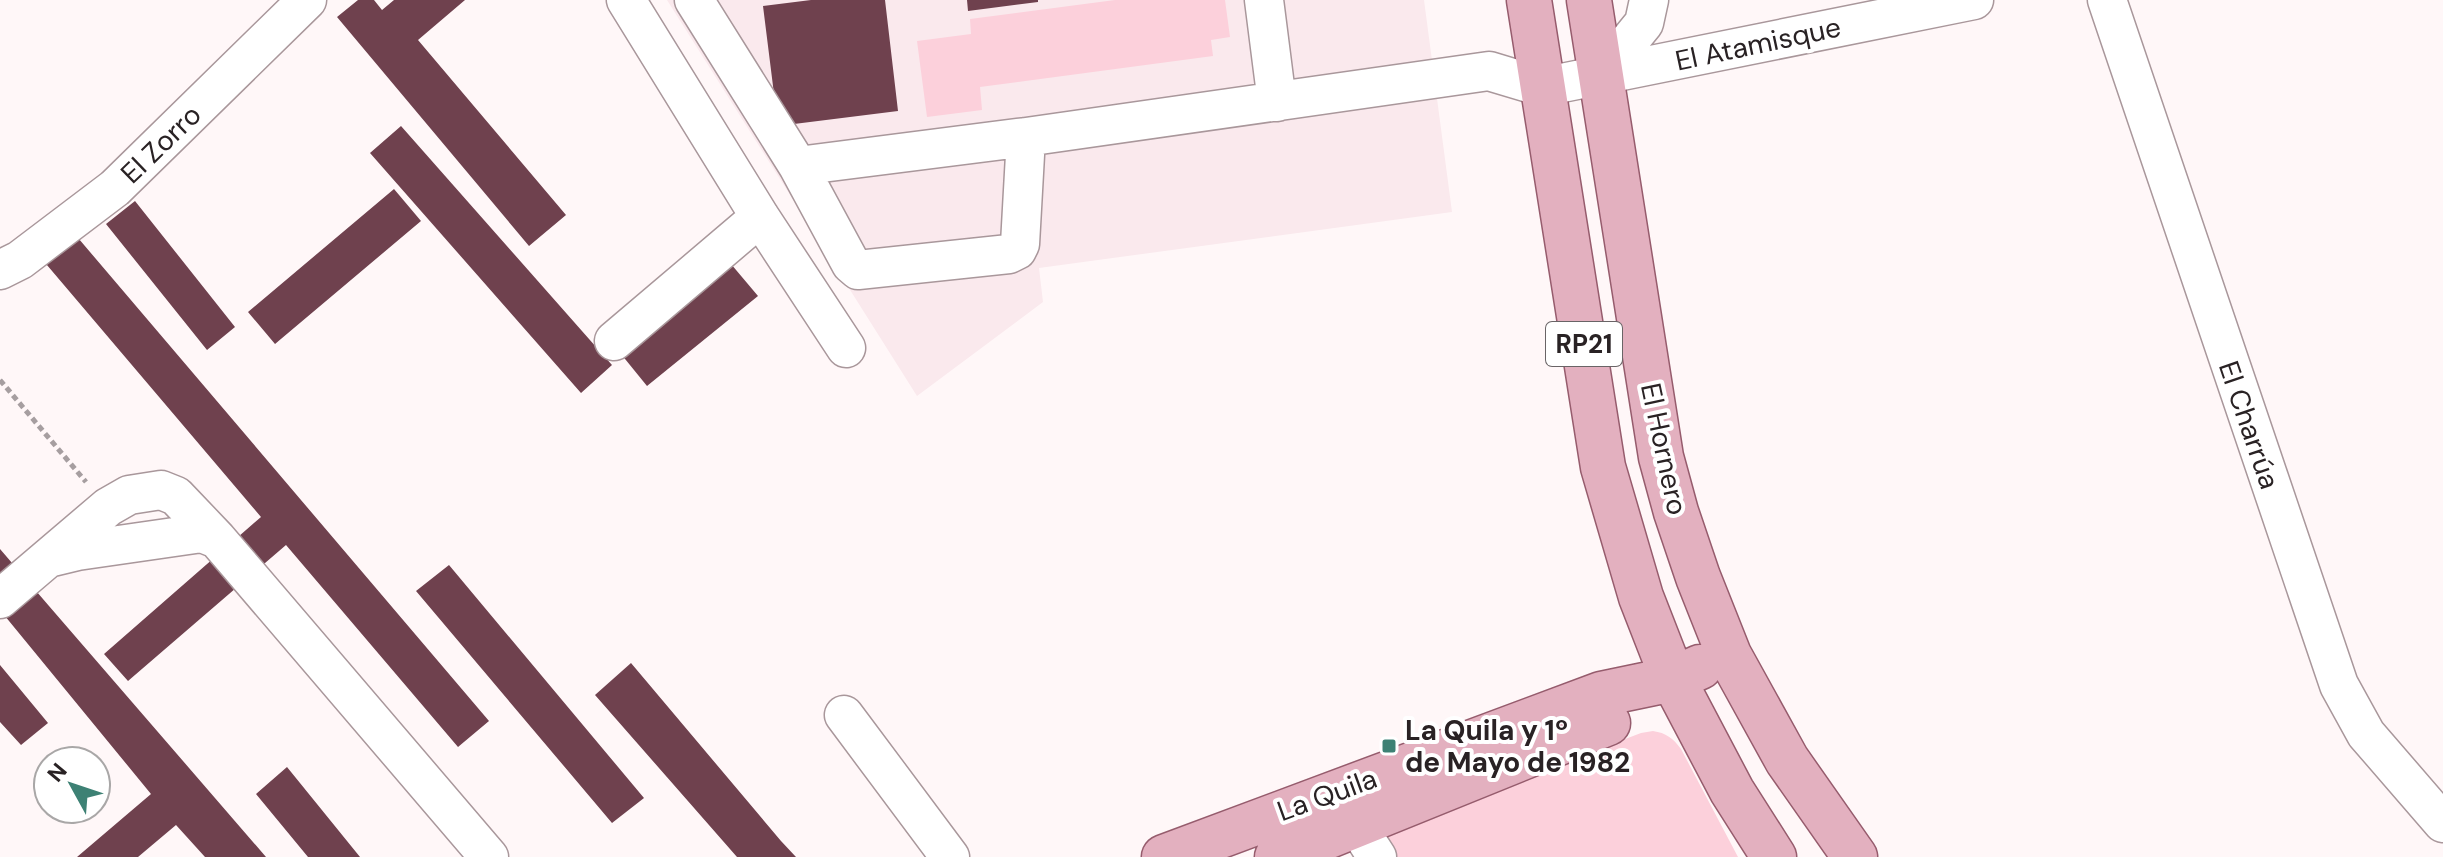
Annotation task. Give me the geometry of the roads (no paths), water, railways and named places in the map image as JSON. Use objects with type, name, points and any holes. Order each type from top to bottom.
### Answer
[{"type":"main road","name":"RP21","points":[[1529,0],[1603,467],[1641,597],[1673,679],[1732,791],[1774,857]]},
{"type":"main road","name":"El Hornero","points":[[1589,0],[1661,457],[1698,577],[1729,655],[1787,760],[1855,857]]},
{"type":"main road","name":"La Quila","points":[[1277,857],[1359,824],[1601,694],[1673,679],[1729,655]]},
{"type":"main road","name":"La Quila","points":[[1164,857],[1359,824]]},
{"type":"street","name":"El Zorro","points":[[0,270],[20,260],[115,188],[307,0]]},
{"type":"street","points":[[626,0],[760,217],[846,348]]},
{"type":"street","points":[[694,0],[798,166],[851,264],[858,270],[1009,254],[1017,250],[1020,244],[1026,137]]},
{"type":"street","points":[[1264,0],[1277,102]]},
{"type":"street","points":[[1600,77],[1644,23],[1649,0]]},
{"type":"street","name":"El Atamisque","points":[[1542,87],[1974,0]]},
{"type":"street","name":"El Charrúa","points":[[2107,0],[2339,685],[2366,734],[2443,823]]},
{"type":"street","points":[[798,166],[1489,71],[1542,87]]},
{"type":"street","points":[[614,341],[760,217]]},
{"type":"street","points":[[0,599],[108,507],[129,495],[161,490],[176,496],[217,539],[489,857]]},
{"type":"street","points":[[48,558],[202,533],[217,539]]},
{"type":"street","points":[[844,715],[950,857]]},
{"type":"place","name":"La Quila y 1º de Mayo de 1982","points":[[1389,746]]}]
